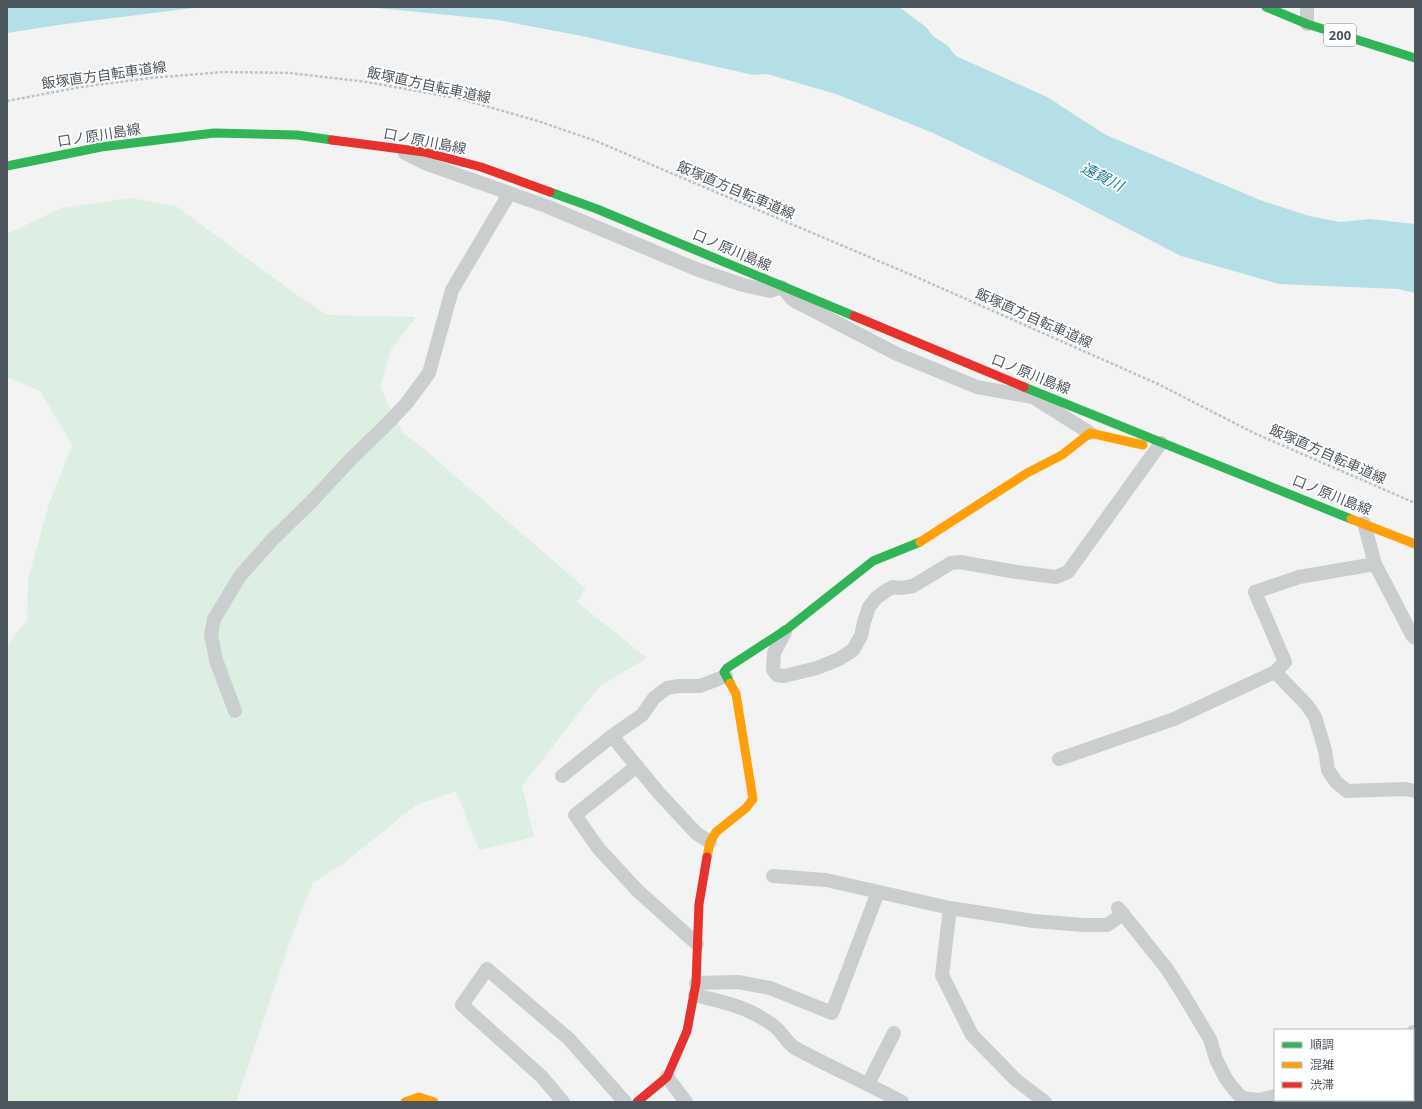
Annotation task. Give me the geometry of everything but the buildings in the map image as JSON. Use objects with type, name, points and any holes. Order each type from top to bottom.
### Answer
[{"type":"main road","name":"200","points":[[1266,7],[1307,24],[1415,58]]},
{"type":"main road","name":"口ノ原川島線","points":[[7,166],[101,147],[214,134],[297,135],[424,152],[481,166],[520,180],[656,233],[782,288]]},
{"type":"main road","name":"口ノ原川島線","points":[[1034,395],[1086,411],[1159,446],[1364,523],[1415,544]]},
{"type":"main road","points":[[637,1102],[667,1077],[687,1031],[695,989],[699,904],[710,842],[716,832],[743,811],[753,799],[736,694],[724,672],[727,668],[787,629],[873,561],[920,542],[1027,473],[1062,455],[1090,433],[1159,446]]},
{"type":"main road","points":[[405,1102],[419,1097],[434,1102]]},
{"type":"street","points":[[1307,7],[1307,24]]},
{"type":"street","points":[[395,148],[427,164],[546,206],[696,269],[743,285],[770,291],[782,288],[793,300],[897,354],[977,387],[1034,395],[1090,433]]},
{"type":"street","points":[[236,711],[216,660],[211,635],[214,619],[240,576],[265,547],[406,404],[429,373],[452,290],[509,194]]},
{"type":"street","points":[[787,629],[774,653],[773,670],[777,675],[784,676],[817,668],[839,659],[853,650],[862,636],[864,622],[870,607],[876,598],[893,587],[901,588],[913,586],[950,562],[960,562],[1016,572],[1056,577],[1068,572],[1159,446]]},
{"type":"street","points":[[1364,523],[1375,564],[1412,635],[1415,638]]},
{"type":"street","points":[[1059,760],[1174,718],[1275,672],[1285,662],[1255,592],[1299,577],[1375,564]]},
{"type":"street","points":[[1275,672],[1307,705],[1315,717],[1325,750],[1328,770],[1336,782],[1346,792],[1405,789],[1415,791]]},
{"type":"street","points":[[562,776],[612,736],[642,715],[654,698],[667,688],[679,686],[700,686],[726,676]]},
{"type":"street","points":[[612,736],[658,792],[696,833],[710,842]]},
{"type":"street","points":[[637,766],[575,815],[600,848],[638,891],[697,944]]},
{"type":"street","points":[[773,876],[826,880],[950,908],[1033,921],[1084,925],[1107,925],[1121,911],[1167,969],[1183,994],[1210,1039],[1216,1060],[1232,1087],[1241,1097],[1249,1100],[1259,1100],[1274,1096]]},
{"type":"street","points":[[695,989],[738,982],[770,988],[832,1013],[878,892]]},
{"type":"street","points":[[950,908],[942,975],[972,1034],[1016,1080],[1045,1102]]},
{"type":"street","points":[[563,1102],[542,1077],[462,1005],[487,969],[569,1038],[625,1102]]},
{"type":"street","points":[[695,989],[757,1014],[776,1028],[793,1046],[817,1060],[902,1102]]},
{"type":"street","points":[[868,1084],[894,1033]]},
{"type":"street","points":[[667,1077],[686,1102]]},
{"type":"path","name":"飯塚直方自転車道線","points":[[7,101],[81,87],[142,79],[224,72],[290,73],[367,82],[462,99],[596,141],[914,276],[1136,375],[1254,433],[1415,503]]},
{"type":"green space","points":[[131,198],[176,206],[297,295],[327,315],[416,317],[391,350],[380,387],[402,432],[424,449],[586,589],[577,602],[647,658],[600,686],[522,786],[534,837],[479,850],[456,791],[416,805],[344,863],[313,883],[295,927],[236,1102],[7,1102],[7,646],[27,620],[28,579],[49,504],[72,445],[40,391],[7,377],[7,234],[61,208]]},
{"type":"water","points":[[7,7],[249,7],[193,8],[7,33]]},
{"type":"water","name":"遠賀川","points":[[367,7],[899,7],[926,27],[933,36],[948,46],[956,56],[1047,97],[1106,135],[1260,200],[1309,216],[1340,222],[1370,219],[1415,224],[1415,293],[1398,289],[1279,284],[1181,256],[1061,194],[933,133],[836,94],[767,74],[753,75],[577,35],[498,20]]},
{"type":"traffic: fast","points":[[1266,7],[1307,24],[1415,58]]},
{"type":"traffic: fast","points":[[7,166],[101,147],[214,133],[297,135],[332,140]]},
{"type":"traffic: fast","points":[[550,192],[597,209],[854,316]]},
{"type":"traffic: fast","points":[[1024,387],[1351,519]]},
{"type":"traffic: fast","points":[[730,683],[724,672],[727,668],[787,629],[873,561],[920,542]]},
{"type":"traffic: slow","points":[[920,542],[1027,473],[1062,455],[1090,433],[1143,445]]},
{"type":"traffic: slow","points":[[1351,519],[1415,544]]},
{"type":"traffic: slow","points":[[707,857],[710,842],[716,832],[746,808],[753,799],[736,694],[730,683]]},
{"type":"traffic: slow","points":[[405,1102],[419,1097],[434,1102]]},
{"type":"traffic: jam","points":[[332,140],[424,152],[481,167],[550,192]]},
{"type":"traffic: jam","points":[[854,316],[1024,387]]},
{"type":"traffic: jam","points":[[637,1102],[667,1077],[687,1031],[696,983],[699,904],[707,857]]}]
